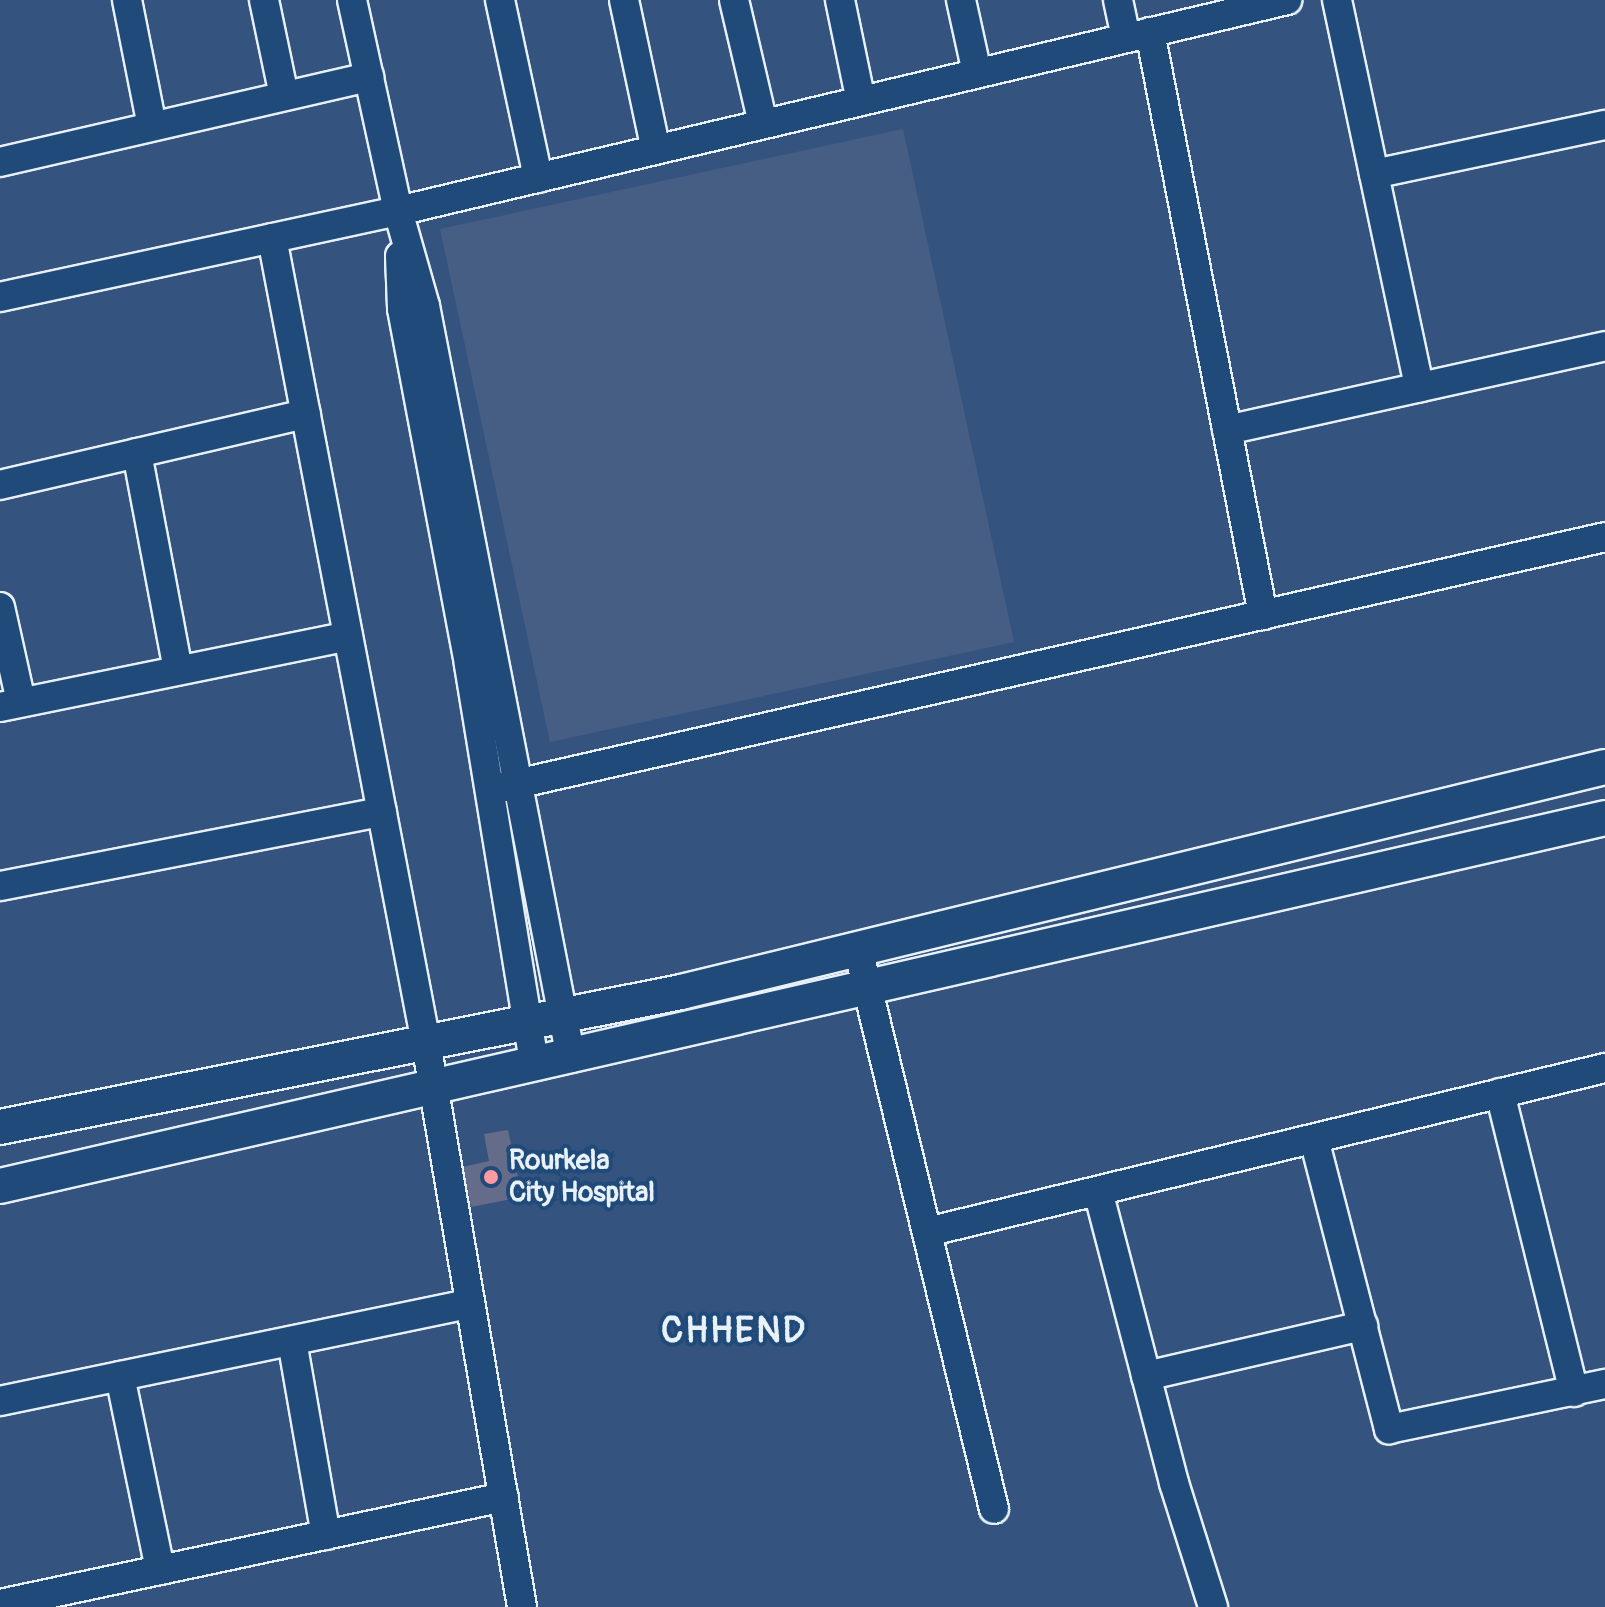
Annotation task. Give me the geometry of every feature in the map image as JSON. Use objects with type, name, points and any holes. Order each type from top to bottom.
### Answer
[{"type":"street","points":[[127,0],[152,126]]},
{"type":"street","points":[[264,0],[284,96]]},
{"type":"street","points":[[352,0],[398,211],[425,306],[571,1058]]},
{"type":"street","points":[[500,0],[538,178]]},
{"type":"street","points":[[624,0],[656,150]]},
{"type":"street","points":[[734,0],[763,124]]},
{"type":"street","points":[[840,0],[861,101]]},
{"type":"street","points":[[961,0],[977,73]]},
{"type":"street","points":[[1118,0],[1138,34],[1227,430],[1263,615]]},
{"type":"street","points":[[0,297],[398,211],[1284,0]]},
{"type":"street","points":[[1337,0],[1419,387]]},
{"type":"street","points":[[0,162],[369,77]]},
{"type":"street","points":[[1374,174],[1605,125]]},
{"type":"street","points":[[398,211],[402,309],[490,790],[535,1066]]},
{"type":"street","points":[[272,238],[426,1043],[522,1607]]},
{"type":"street","points":[[1227,430],[1605,346]]},
{"type":"street","points":[[0,485],[306,414]]},
{"type":"street","points":[[137,453],[178,670]]},
{"type":"street","points":[[490,790],[1605,537]]},
{"type":"street","points":[[0,607],[10,705],[348,636]]},
{"type":"street","points":[[0,1127],[562,1015],[858,949],[1605,767]]},
{"type":"street","points":[[0,886],[382,812]]},
{"type":"street","points":[[0,1186],[434,1090],[1605,818]]},
{"type":"street","points":[[858,949],[994,1509]]},
{"type":"street","points":[[927,1232],[1605,1068]]},
{"type":"street","points":[[1500,1093],[1574,1392]]},
{"type":"street","points":[[1314,1139],[1389,1429],[1605,1384]]},
{"type":"street","points":[[1098,1191],[1146,1376],[1213,1607]]},
{"type":"street","points":[[0,1401],[470,1304]]},
{"type":"street","points":[[1146,1376],[1363,1326]]},
{"type":"street","points":[[292,1341],[326,1535]]},
{"type":"street","points":[[120,1376],[160,1570]]},
{"type":"street","points":[[0,1604],[504,1497]]},
{"type":"shaded area","points":[[903,129],[1014,642],[550,742],[440,229]]},
{"type":"building","points":[[508,1130],[522,1197],[471,1207],[463,1167],[489,1161],[484,1134]]},
{"type":"place","name":"Rourkela City Hospital","points":[[491,1177]]},
{"type":"district","name":"CHHEND","points":[[734,1331]]}]
